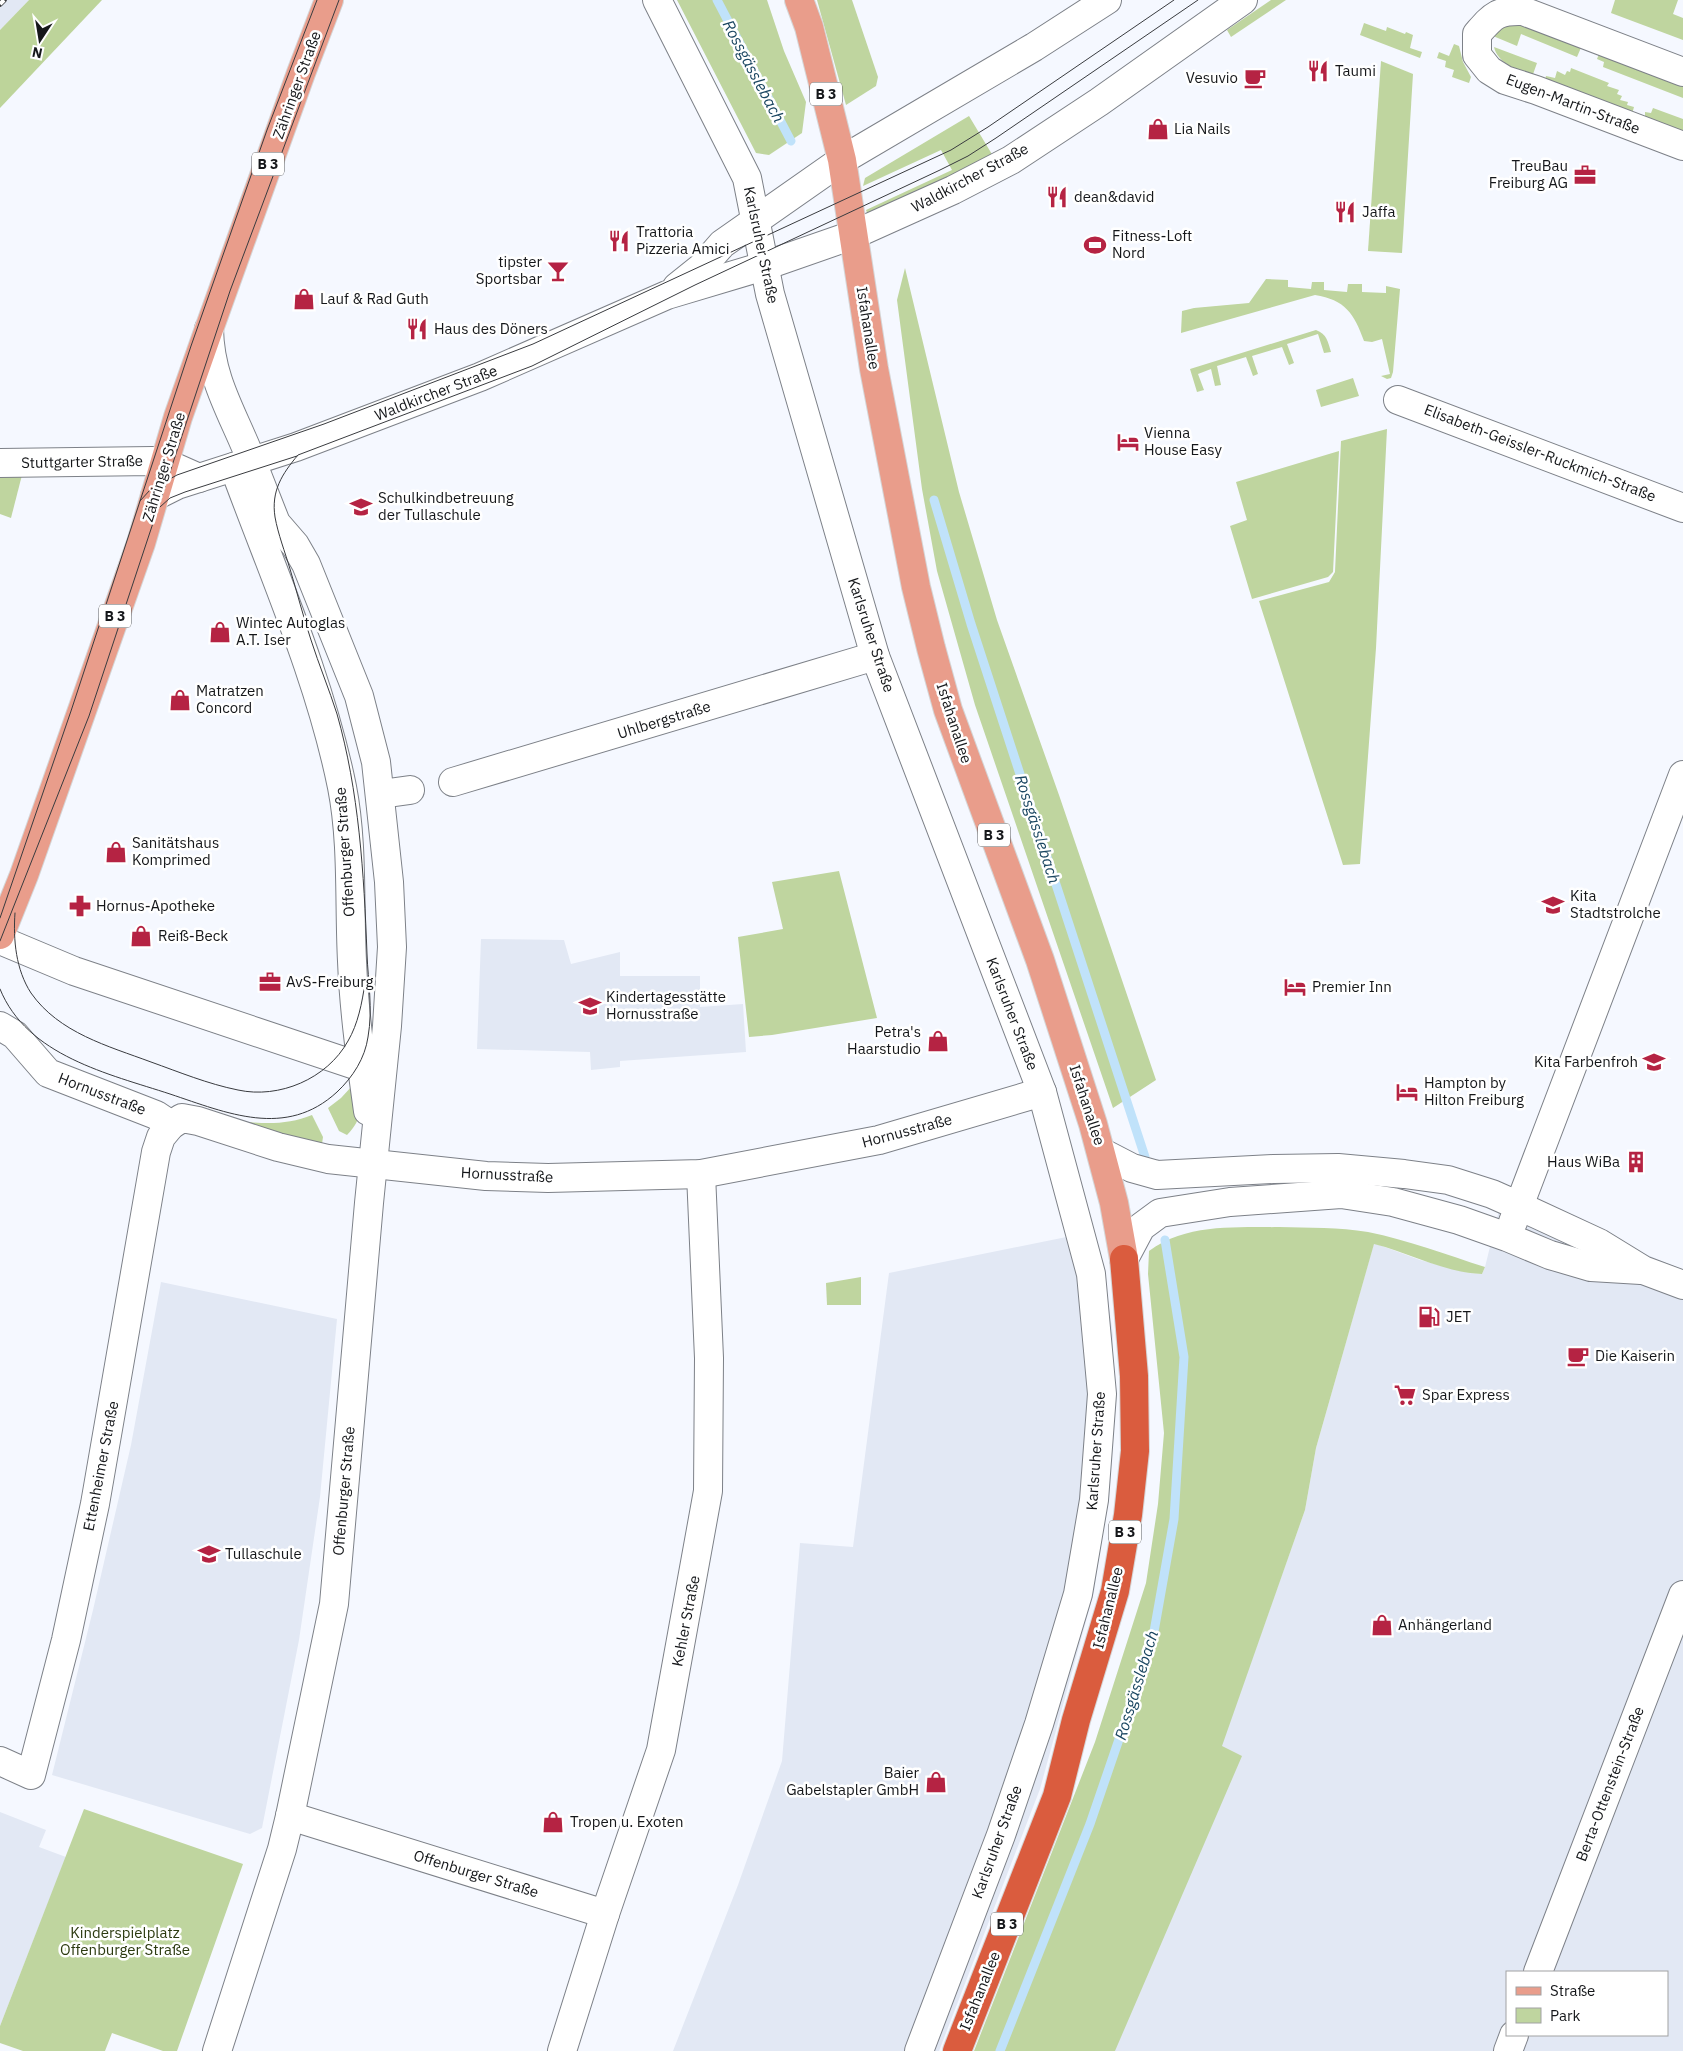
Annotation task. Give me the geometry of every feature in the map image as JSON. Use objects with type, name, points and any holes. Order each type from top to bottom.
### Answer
[{"type":"highway","name":"Isfahanallee","points":[[956,2051],[1057,1796],[1076,1720],[1115,1591],[1128,1515],[1135,1451],[1134,1376],[1124,1259]]},
{"type":"main road","name":"Zähringer Straße","points":[[0,935],[24,875],[141,543],[164,464],[209,329],[329,0]]},
{"type":"main road","name":"B 3","points":[[800,0],[809,27],[842,160]]},
{"type":"main road","name":"Isfahanallee","points":[[842,160],[874,369],[916,588],[931,648],[948,710],[1040,960],[1102,1153],[1114,1203],[1124,1259]]},
{"type":"street","name":"Karlsruher Straße","points":[[657,0],[747,178],[764,266],[875,656],[1042,1092],[1091,1274],[1102,1394],[1094,1500],[1074,1614],[1001,1835],[919,2051]]},
{"type":"street","name":"Waldkircher Straße","points":[[667,295],[702,267],[722,244],[842,160],[1034,47],[1107,0]]},
{"type":"street","name":"Waldkircher Straße","points":[[155,496],[177,485],[296,447],[480,377],[667,295],[764,266],[853,235],[953,190],[1011,160],[1099,102],[1242,0]]},
{"type":"street","name":"Eugen-Martin-Straße","points":[[1683,72],[1523,12],[1506,10],[1492,17],[1477,34],[1477,55],[1489,70],[1505,80],[1683,146]]},
{"type":"street","points":[[209,329],[210,350],[214,370],[243,465]]},
{"type":"street","name":"Elisabeth-Geissler-Ruckmich-Straße","points":[[1398,400],[1683,508]]},
{"type":"street","name":"Stuttgarter Straße","points":[[0,464],[153,461],[164,464]]},
{"type":"street","points":[[164,464],[200,478]]},
{"type":"street","name":"Offenburger Straße","points":[[217,2051],[282,1849],[334,1604],[374,1162],[372,1071],[392,946],[389,882],[381,794],[376,762],[359,696],[306,564],[295,545],[276,523],[243,465]]},
{"type":"street","name":"Offenburger Straße","points":[[243,465],[286,605],[331,737],[338,768],[346,815],[353,979],[372,1071]]},
{"type":"street","name":"Uhlbergstraße","points":[[453,782],[875,656]]},
{"type":"street","points":[[1507,1237],[1683,775]]},
{"type":"street","points":[[381,794],[410,790]]},
{"type":"street","points":[[0,940],[74,971],[372,1071]]},
{"type":"street","name":"Hornusstraße","points":[[8,1030],[48,1073],[156,1115],[170,1125],[182,1118],[198,1121],[296,1152],[328,1158],[502,1177],[548,1178],[701,1174],[879,1140],[1042,1092]]},
{"type":"street","name":"Ettenheimer Straße","points":[[0,1761],[31,1775],[66,1640],[95,1504],[156,1152],[162,1137],[170,1125]]},
{"type":"street","points":[[1102,1153],[1132,1168],[1157,1175],[1273,1169],[1338,1168],[1448,1180],[1492,1194],[1519,1206],[1599,1242],[1642,1270],[1683,1285]]},
{"type":"street","name":"Kehler Straße","points":[[562,2051],[605,1914],[662,1750],[708,1491],[709,1358],[701,1174]]},
{"type":"street","points":[[1124,1259],[1141,1227],[1160,1213],[1230,1202],[1292,1196],[1341,1194],[1393,1202],[1459,1220],[1550,1255],[1591,1267],[1642,1270]]},
{"type":"street","name":"Berta-Ottenstein-Straße","points":[[1538,1971],[1683,1596]]},
{"type":"street","name":"Offenburger Straße","points":[[290,1816],[605,1914]]},
{"type":"street","points":[[1508,2051],[1514,2036]]},
{"type":"shaded area","points":[[0,0],[29,0],[0,30]]},
{"type":"shaded area","name":"Kindertagesstätte Hornusstraße","points":[[481,939],[564,940],[571,964],[620,952],[620,976],[700,976],[700,1007],[743,1004],[746,1052],[620,1061],[620,1067],[591,1070],[590,1052],[477,1049]]},
{"type":"shaded area","points":[[1503,1194],[1683,1270],[1683,2051],[1113,2051],[1305,1510],[1316,1448],[1374,1243],[1420,1260],[1469,1273],[1482,1274]]},
{"type":"shaded area","points":[[1091,1232],[1103,1266],[1113,1335],[1111,1472],[1094,1592],[1040,1789],[939,2051],[673,2051],[738,1885],[782,1761],[800,1543],[853,1547],[889,1273]]},
{"type":"shaded area","name":"Tullaschule","points":[[161,1282],[337,1319],[320,1497],[299,1640],[262,1828],[250,1834],[52,1775],[131,1445]]},
{"type":"shaded area","points":[[0,1812],[46,1830],[39,1847],[66,1857],[0,2026]]},
{"type":"green space","points":[[29,0],[102,0],[0,108],[0,30]]},
{"type":"green space","points":[[677,0],[767,0],[784,51],[806,102],[802,133],[769,155],[756,153]]},
{"type":"green space","points":[[817,0],[852,0],[878,77],[876,86],[846,105]]},
{"type":"green space","points":[[1271,0],[1286,0],[1231,37],[1227,30]]},
{"type":"green space","points":[[1615,0],[1678,0],[1673,14],[1683,18],[1683,40],[1611,13]]},
{"type":"green space","points":[[1521,22],[1583,43],[1577,57],[1521,34],[1517,46],[1493,36],[1507,23]]},
{"type":"green space","points":[[1364,23],[1386,31],[1387,27],[1413,35],[1410,48],[1422,52],[1420,58],[1360,35]]},
{"type":"green space","points":[[1454,44],[1459,46],[1463,62],[1471,77],[1469,83],[1452,77],[1454,70],[1445,67],[1446,61],[1437,58],[1439,52],[1449,56]]},
{"type":"green space","points":[[1494,47],[1537,63],[1532,77],[1504,62],[1496,53]]},
{"type":"green space","points":[[1601,49],[1683,80],[1683,98],[1603,67],[1604,62],[1597,59]]},
{"type":"green space","points":[[1381,61],[1413,74],[1402,253],[1368,251]]},
{"type":"green space","points":[[1571,68],[1609,83],[1607,86],[1619,90],[1617,94],[1622,96],[1620,100],[1628,102],[1627,105],[1634,107],[1632,114],[1545,81],[1546,76],[1555,78],[1557,71],[1565,75],[1567,71],[1570,72]]},
{"type":"green space","points":[[1653,108],[1683,119],[1683,133],[1645,118],[1645,112],[1651,113]]},
{"type":"green space","points":[[969,116],[996,161],[869,218],[866,210],[952,170],[941,150],[863,186],[865,178]]},
{"type":"green space","points":[[905,268],[959,492],[997,620],[1156,1080],[1113,1108],[975,705],[937,571],[922,489],[897,300]]},
{"type":"green space","points":[[1266,279],[1288,280],[1288,287],[1311,289],[1312,282],[1324,282],[1324,290],[1347,292],[1348,284],[1362,284],[1362,292],[1386,293],[1386,286],[1400,289],[1391,378],[1387,379],[1381,376],[1390,374],[1382,339],[1372,342],[1364,341],[1352,315],[1347,309],[1334,300],[1325,297],[1315,295],[1181,333],[1182,311],[1194,308],[1249,303]]},
{"type":"green space","points":[[1316,330],[1325,336],[1331,352],[1324,353],[1318,334],[1287,344],[1294,363],[1289,365],[1282,347],[1252,356],[1258,374],[1253,376],[1246,357],[1217,366],[1221,385],[1215,386],[1211,369],[1198,374],[1204,390],[1197,392],[1190,369]]},
{"type":"green space","points":[[1353,378],[1359,396],[1321,407],[1316,390]]},
{"type":"green space","points":[[1387,429],[1376,648],[1360,864],[1343,865],[1259,601],[1329,582],[1335,572],[1341,441]]},
{"type":"green space","points":[[1339,451],[1333,572],[1328,577],[1252,599],[1230,526],[1247,520],[1236,482]]},
{"type":"green space","points":[[22,475],[11,518],[0,514],[0,477]]},
{"type":"green space","points":[[839,871],[877,1018],[749,1037],[738,937],[783,929],[772,882]]},
{"type":"green space","points":[[353,1085],[359,1112],[353,1129],[347,1135],[339,1131],[328,1108]]},
{"type":"green space","points":[[312,1115],[323,1137],[322,1144],[315,1144],[239,1121],[276,1123],[294,1121]]},
{"type":"green space","points":[[1279,1227],[1335,1228],[1368,1232],[1413,1243],[1485,1267],[1482,1274],[1468,1273],[1374,1244],[1316,1448],[1305,1510],[1222,1746],[1242,1756],[1115,2051],[974,2051],[1095,1742],[1146,1583],[1158,1504],[1164,1433],[1148,1274],[1149,1251],[1164,1242],[1195,1231]]},
{"type":"green space","points":[[861,1277],[861,1305],[827,1305],[826,1283]]},
{"type":"green space","name":"Kinderspielplatz Offenburger Straße","points":[[84,1809],[243,1864],[177,2051],[163,2051],[112,2033],[105,2051],[23,2051],[0,2043],[0,2026]]},
{"type":"waterway","name":"Rossgässlebach","points":[[717,0],[791,141]]},
{"type":"waterway","name":"Rossgässlebach","points":[[934,500],[971,624],[1145,1157]]},
{"type":"waterway","name":"Rossgässlebach","points":[[1000,2051],[1090,1824],[1152,1643],[1174,1519],[1184,1357],[1165,1240]]},
{"type":"tram line","points":[[0,918],[71,711],[191,346],[267,130],[317,0]]},
{"type":"tram line","points":[[0,941],[89,716],[230,291],[339,0]]},
{"type":"tram line","points":[[140,501],[150,490],[177,475],[324,424],[533,344],[951,150],[988,127],[1174,0]]},
{"type":"tram line","points":[[0,989],[13,1012],[29,1031],[72,1059],[122,1079],[213,1108],[256,1118],[277,1118],[297,1115],[318,1106],[337,1092],[353,1074],[361,1060],[369,1027],[370,995],[362,863],[351,773],[337,714],[308,631],[275,517],[276,491],[292,462],[298,455],[532,366],[695,285],[968,156],[1198,0]]},
{"type":"tram line","points":[[160,507],[170,498],[185,492],[297,456]]},
{"type":"tram line","points":[[15,913],[15,944],[19,965],[26,984],[42,1007],[70,1028],[102,1044],[194,1078],[238,1090],[254,1092],[285,1088],[315,1076],[328,1066],[348,1041],[354,1028],[365,983]]},
{"type":"railway","points":[[0,4],[4,0]]},
{"type":"place","name":"Taumi","points":[[1318,71]]},
{"type":"place","name":"Vesuvio","points":[[1255,78]]},
{"type":"place","name":"Lia Nails","points":[[1158,129]]},
{"type":"place","name":"TreuBau Freiburg AG","points":[[1585,175]]},
{"type":"place","name":"dean&david","points":[[1057,197]]},
{"type":"place","name":"Jaffa","points":[[1345,212]]},
{"type":"place","name":"Trattoria Pizzeria Amici","points":[[619,241]]},
{"type":"place","name":"Fitness-Loft Nord","points":[[1095,245]]},
{"type":"place","name":"tipster Sportsbar","points":[[558,271]]},
{"type":"place","name":"Lauf & Rad Guth","points":[[304,299]]},
{"type":"place","name":"Haus des Döners","points":[[417,329]]},
{"type":"place","name":"Vienna House Easy","points":[[1128,442]]},
{"type":"place","name":"Schulkindbetreuung der Tullaschule","points":[[361,507]]},
{"type":"place","name":"Wintec Autoglas A.T. Iser","points":[[220,632]]},
{"type":"place","name":"Matratzen Concord","points":[[180,700]]},
{"type":"place","name":"Sanitätshaus Komprimed","points":[[116,852]]},
{"type":"place","name":"Kita Stadtstrolche","points":[[1553,905]]},
{"type":"place","name":"Hornus-Apotheke","points":[[80,906]]},
{"type":"place","name":"Reiß-Beck","points":[[141,936]]},
{"type":"place","name":"AvS-Freiburg","points":[[270,982]]},
{"type":"place","name":"Premier Inn","points":[[1295,987]]},
{"type":"place","name":"Kindertagesstätte Hornusstraße","points":[[590,1006]]},
{"type":"place","name":"Petra's Haarstudio","points":[[938,1041]]},
{"type":"place","name":"Kita Farbenfroh","points":[[1654,1062]]},
{"type":"place","name":"Hampton by Hilton Freiburg","points":[[1407,1092]]},
{"type":"place","name":"Haus WiBa","points":[[1636,1162]]},
{"type":"place","name":"JET","points":[[1429,1317]]},
{"type":"place","name":"Die Kaiserin","points":[[1578,1356]]},
{"type":"place","name":"Spar Express","points":[[1405,1395]]},
{"type":"place","name":"Tullaschule","points":[[209,1554]]},
{"type":"place","name":"Anhängerland","points":[[1382,1625]]},
{"type":"place","name":"Baier Gabelstapler GmbH","points":[[936,1782]]},
{"type":"place","name":"Tropen u. Exoten","points":[[553,1822]]}]
